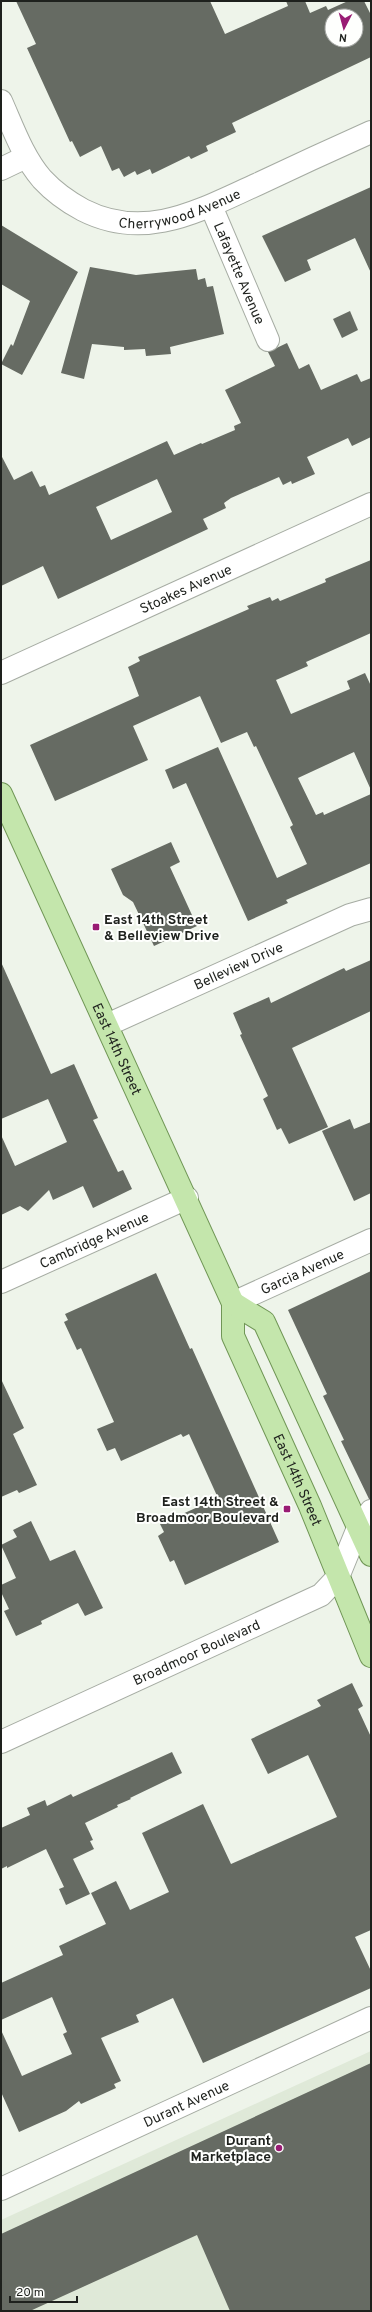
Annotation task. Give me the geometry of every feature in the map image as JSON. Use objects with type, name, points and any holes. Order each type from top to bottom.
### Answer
[{"type":"main road","name":"East 14th Street","points":[[2,800],[187,1198],[233,1303],[234,1336],[310,1506],[371,1656]]},
{"type":"main road","points":[[233,1303],[264,1322],[371,1555]]},
{"type":"street","points":[[1,101],[26,157],[1,169]]},
{"type":"street","name":"Cherrywood Avenue","points":[[26,157],[42,179],[67,201],[93,215],[116,223],[149,224],[176,219],[211,206],[371,132]]},
{"type":"street","name":"Lafayette Avenue","points":[[211,206],[268,340]]},
{"type":"street","name":"Stoakes Avenue","points":[[1,673],[371,504]]},
{"type":"street","name":"Belleview Drive","points":[[107,1025],[343,919],[371,909]]},
{"type":"street","name":"Cambridge Avenue","points":[[1,1282],[187,1198]]},
{"type":"street","name":"Garcia Avenue","points":[[233,1303],[371,1240]]},
{"type":"street","name":"Broadmoor Boulevard","points":[[1,1742],[321,1595],[338,1577],[358,1528],[371,1511]]},
{"type":"street","name":"Durant Avenue","points":[[1,2189],[371,2018]]},
{"type":"shaded area","name":"Durant Marketplace","points":[[371,2051],[371,2311],[1,2311],[1,2220]]},
{"type":"building","points":[[16,1],[210,1],[225,34],[288,6],[286,1],[305,1],[310,13],[326,6],[327,8],[324,8],[324,48],[364,48],[364,8],[332,8],[348,1],[364,1],[371,15],[371,57],[232,123],[236,132],[206,146],[208,151],[191,159],[189,156],[152,174],[150,169],[137,175],[135,171],[124,177],[119,168],[112,171],[101,146],[80,157],[72,141],[70,142],[27,48],[36,44]]},
{"type":"building","points":[[371,187],[371,273],[355,238],[307,260],[311,270],[285,282],[262,236]]},
{"type":"building","points":[[1,225],[78,272],[22,375],[1,364],[11,344],[13,346],[30,301],[1,284]]},
{"type":"building","points":[[90,267],[136,275],[196,269],[198,280],[205,278],[207,287],[213,286],[224,334],[170,347],[171,354],[146,356],[145,349],[124,350],[124,347],[92,344],[84,379],[61,373]]},
{"type":"building","points":[[350,311],[358,330],[342,338],[333,319]]},
{"type":"building","points":[[287,343],[299,369],[309,364],[321,390],[357,374],[361,382],[371,378],[371,437],[352,446],[348,438],[307,457],[315,474],[292,484],[291,481],[283,485],[279,477],[231,498],[224,503],[226,508],[203,519],[208,529],[58,599],[43,566],[1,586],[1,455],[14,480],[32,471],[40,487],[45,485],[49,495],[167,441],[174,455],[235,430],[234,426],[241,423],[225,390],[275,366],[268,352]],"holes":[[[157,479],[172,512],[111,540],[96,507]]]},
{"type":"building","points":[[371,560],[371,633],[306,662],[308,666],[276,680],[291,714],[350,689],[347,681],[365,673],[371,686],[371,790],[354,752],[298,778],[316,815],[323,812],[324,815],[371,794],[371,863],[286,900],[288,903],[248,921],[186,783],[173,789],[165,770],[218,747],[277,878],[307,864],[290,827],[293,825],[256,746],[254,747],[247,732],[221,743],[200,696],[133,726],[148,760],[55,801],[30,745],[139,696],[128,667],[140,661],[138,657],[249,609],[247,606],[270,597],[272,601],[278,598],[280,601],[326,582],[325,579]]},
{"type":"building","points":[[171,842],[180,862],[170,867],[197,926],[154,946],[133,902],[123,895],[111,869]]},
{"type":"building","points":[[371,960],[371,1011],[292,1048],[328,1127],[289,1144],[281,1128],[277,1130],[263,1099],[268,1096],[240,1035],[242,1034],[233,1013],[269,997],[271,1003],[344,968],[346,971]]},
{"type":"building","points":[[1,962],[51,1074],[74,1064],[98,1118],[93,1120],[118,1172],[123,1170],[132,1189],[93,1208],[83,1186],[53,1200],[49,1190],[28,1211],[20,1206],[1,1215],[1,1135],[15,1166],[67,1142],[48,1099],[1,1119]]},
{"type":"building","points":[[350,1119],[354,1129],[371,1122],[371,1193],[354,1201],[322,1131]]},
{"type":"building","points":[[371,1271],[371,1499],[369,1499],[341,1441],[344,1440],[323,1396],[327,1394],[288,1310]]},
{"type":"building","points":[[156,1273],[190,1349],[192,1348],[279,1542],[185,1585],[174,1560],[170,1562],[158,1536],[164,1532],[160,1524],[218,1498],[189,1434],[183,1437],[181,1434],[121,1461],[115,1448],[107,1451],[97,1429],[114,1422],[81,1348],[77,1350],[64,1322],[68,1320],[65,1314]]},
{"type":"building","points":[[1,1379],[24,1428],[13,1434],[37,1485],[19,1493],[17,1490],[1,1497]]},
{"type":"building","points":[[31,1521],[50,1561],[75,1550],[103,1608],[85,1616],[78,1603],[41,1621],[42,1624],[16,1636],[4,1611],[9,1609],[1,1592],[1,1585],[16,1578],[1,1545],[17,1537],[13,1530]]},
{"type":"building","points":[[352,1683],[363,1706],[358,1709],[371,1737],[371,1930],[355,1937],[371,1971],[371,1988],[203,2063],[173,1998],[136,2015],[139,2022],[101,2038],[121,2081],[114,2084],[116,2088],[81,2104],[79,2101],[66,2111],[19,2132],[1,2092],[1,2030],[22,2076],[72,2054],[63,2034],[67,2032],[52,1997],[1,2020],[1,1983],[63,1955],[59,1946],[106,1924],[91,1893],[116,1881],[130,1910],[169,1892],[142,1833],[203,1804],[231,1864],[337,1817],[308,1755],[268,1774],[251,1739],[321,1706],[317,1700]]},
{"type":"building","points":[[172,1752],[182,1773],[130,1798],[131,1799],[117,1805],[118,1807],[85,1823],[93,1840],[90,1841],[94,1849],[73,1859],[90,1894],[66,1905],[59,1889],[64,1887],[46,1849],[7,1868],[7,1866],[1,1869],[1,1828],[30,1815],[27,1808],[45,1800],[47,1806],[71,1794],[73,1797]]},
{"type":"building","name":"Durant Marketplace","points":[[371,2063],[371,2311],[230,2311],[197,2235],[30,2311],[1,2311],[1,2234]]},
{"type":"place","name":"East 14th Street & Belleview Drive","points":[[96,927]]},
{"type":"place","name":"East 14th Street & Broadmoor Boulevard","points":[[287,1509]]},
{"type":"place","name":"Durant Marketplace","points":[[279,2148]]}]
